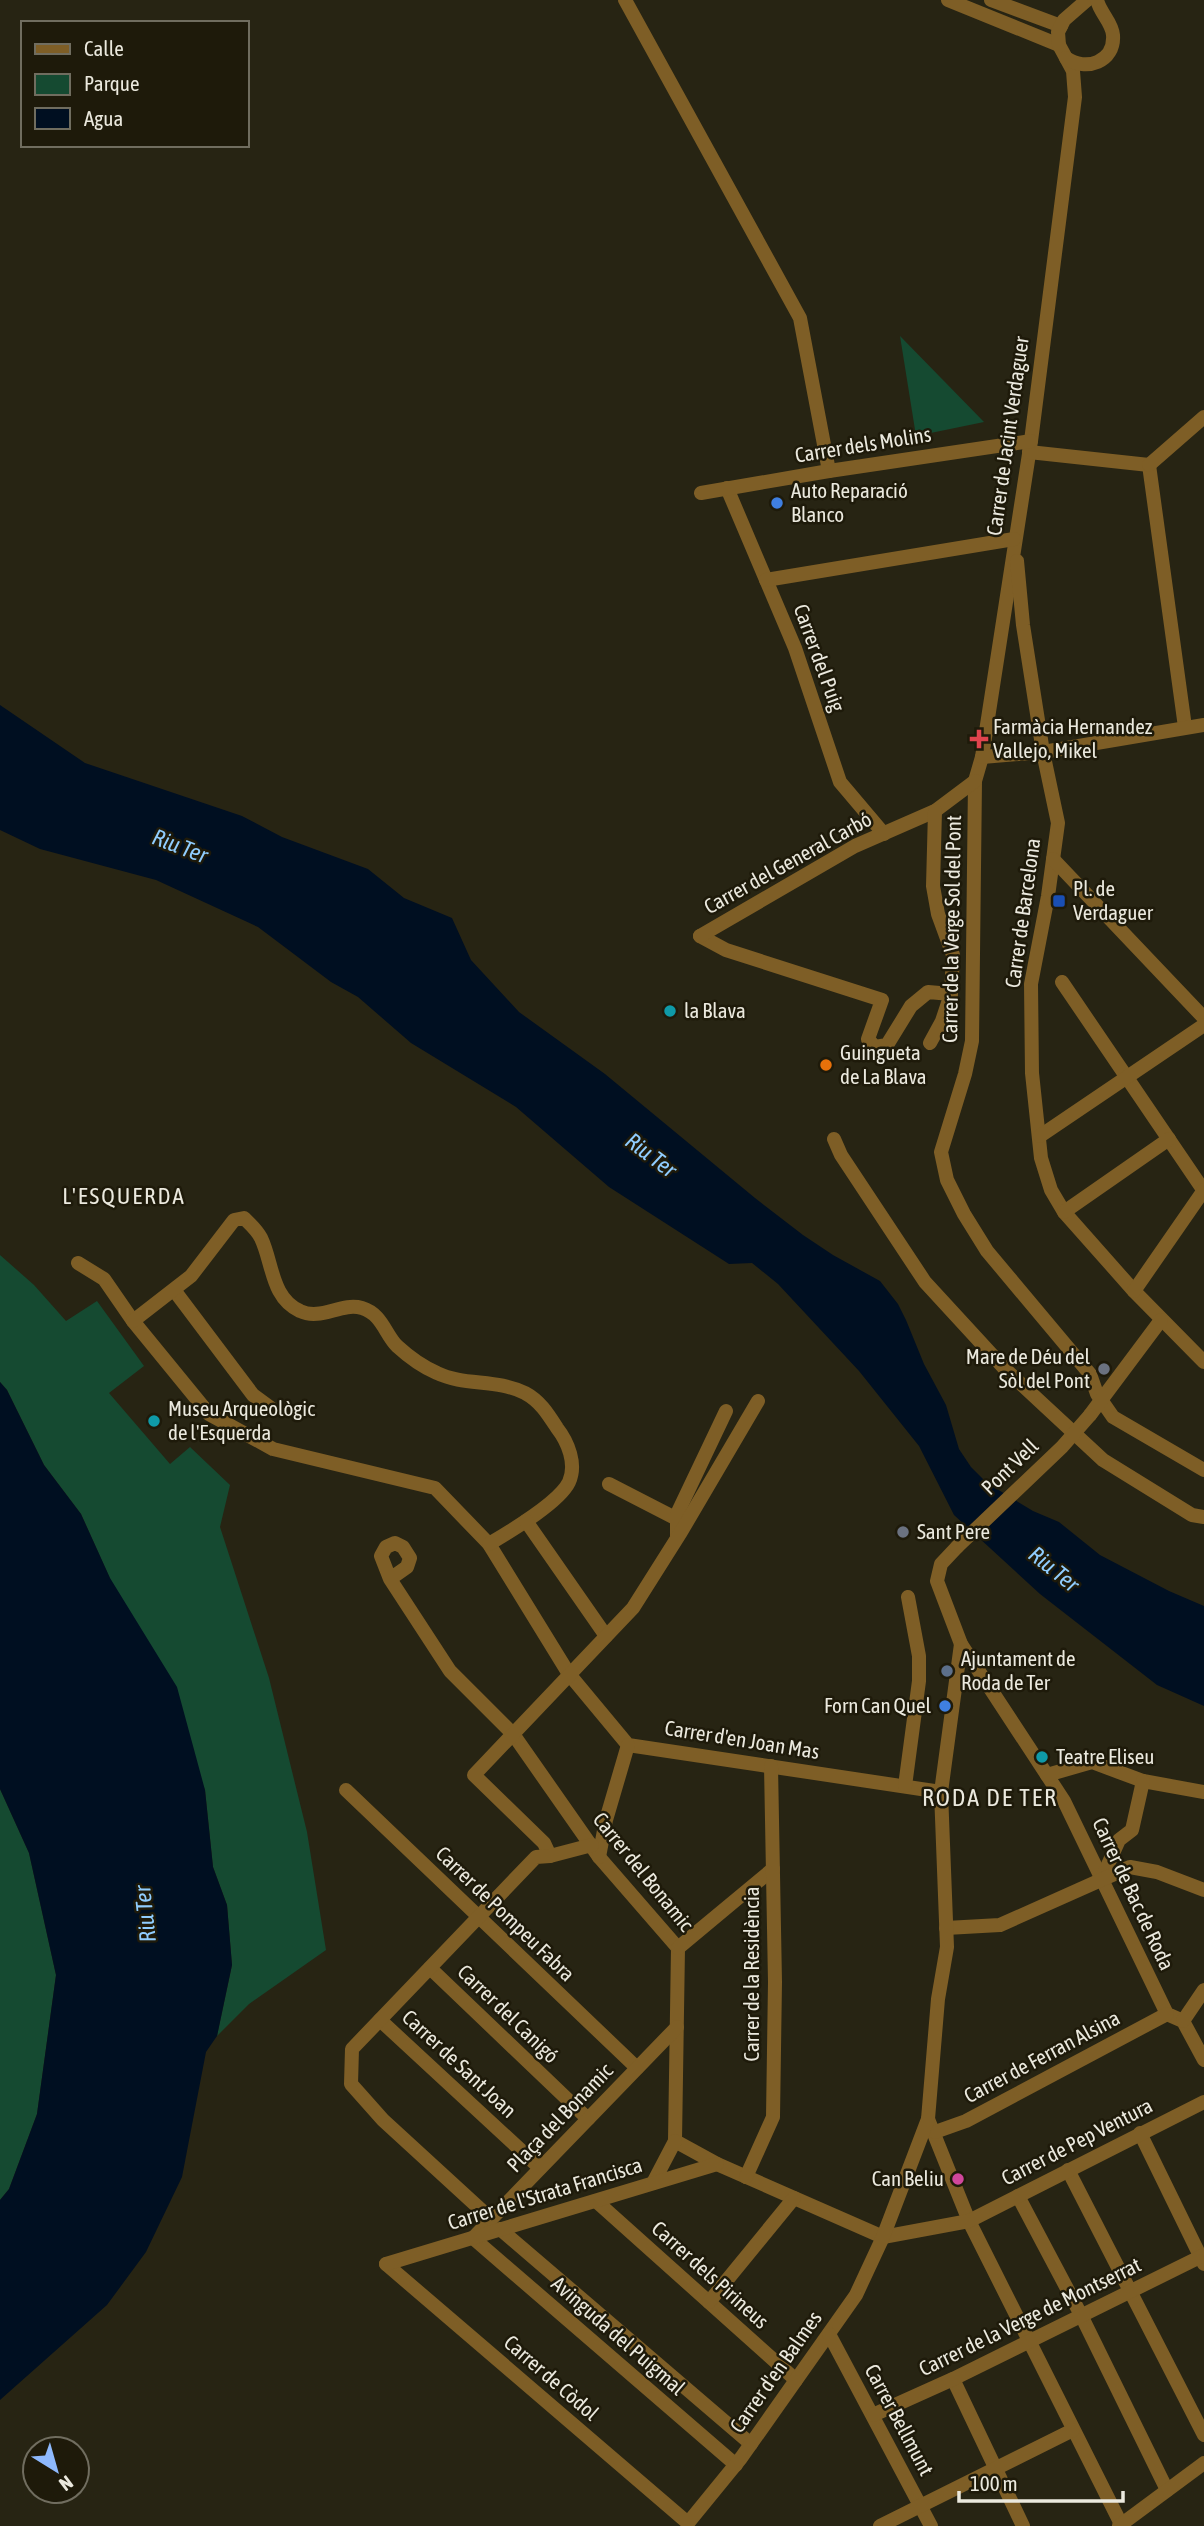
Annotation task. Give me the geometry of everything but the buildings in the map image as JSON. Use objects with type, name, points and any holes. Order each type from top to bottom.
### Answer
[{"type":"street","points":[[948,0],[1063,51],[1080,65],[1091,65]]},
{"type":"street","points":[[991,0],[1019,5],[1061,26]]},
{"type":"street","points":[[1076,12],[1087,0]]},
{"type":"street","points":[[1097,0],[1104,18]]},
{"type":"street","points":[[629,1],[800,318],[829,471]]},
{"type":"street","points":[[1090,10],[1104,18],[1111,26],[1113,43],[1105,57],[1091,65],[1079,83],[1075,97],[1073,71],[1063,51],[1061,26],[1070,15],[1090,10]]},
{"type":"street","name":"Carrer de Jacint Verdaguer","points":[[975,781],[982,757],[1030,447],[1075,97]]},
{"type":"street","points":[[1185,727],[1149,465],[1204,417]]},
{"type":"street","name":"Carrer dels Molins","points":[[701,493],[829,471],[1030,447],[1149,465]]},
{"type":"street","name":"Carrer del Puig","points":[[727,488],[795,648],[840,782],[884,834]]},
{"type":"street","points":[[766,580],[1014,539]]},
{"type":"street","name":"Carrer de Barcelona","points":[[1014,539],[1023,625],[1043,752],[1058,823],[1031,984],[1032,1073],[1041,1158],[1051,1190],[1065,1212],[1134,1291],[1204,1362]]},
{"type":"street","points":[[982,757],[1043,752],[1204,725]]},
{"type":"street","name":"Carrer del General Carbó","points":[[951,994],[928,992],[911,1006],[887,1045],[875,1047],[868,1039],[882,1000],[726,950],[700,936],[855,846],[935,811],[975,781]]},
{"type":"street","name":"Carrer de la Verge Sol del Pont","points":[[975,781],[972,1041],[965,1074],[941,1152],[947,1180],[986,1251],[1090,1374],[1102,1401],[1113,1417],[1204,1470]]},
{"type":"street","points":[[930,1043],[942,1021],[951,994],[954,955],[939,914],[933,886],[935,811]]},
{"type":"street","points":[[1053,859],[1204,1018]]},
{"type":"street","points":[[1062,982],[1204,1191],[1134,1291]]},
{"type":"street","points":[[1040,1136],[1204,1025]]},
{"type":"street","points":[[834,1139],[848,1166],[925,1282],[1005,1369],[1103,1460],[1192,1515],[1204,1517]]},
{"type":"street","points":[[1065,1212],[1169,1139]]},
{"type":"street","points":[[134,1321],[191,1276],[234,1220],[244,1218],[261,1237],[279,1292],[301,1311],[315,1314],[350,1307],[364,1309],[384,1326],[396,1345],[420,1364],[440,1375],[500,1384],[525,1393],[541,1404],[569,1443],[569,1482],[556,1497],[526,1521],[489,1544]]},
{"type":"street","points":[[78,1263],[104,1279],[134,1321],[209,1414],[273,1449],[435,1489],[489,1544],[569,1674],[628,1745],[596,1851]]},
{"type":"street","points":[[174,1290],[253,1395],[272,1409]]},
{"type":"street","name":"Pont Vell","points":[[961,1644],[937,1581],[941,1564],[1062,1447],[1102,1401],[1161,1320]]},
{"type":"street","points":[[550,1856],[544,1843],[474,1775],[633,1608],[758,1401]]},
{"type":"street","points":[[677,1538],[677,1514],[726,1411]]},
{"type":"street","points":[[608,1484],[677,1519]]},
{"type":"street","points":[[526,1521],[606,1636]]},
{"type":"street","name":"Carrer del Bonamic","points":[[390,1579],[450,1671],[513,1734],[596,1851],[678,1948],[675,2141],[653,2183]]},
{"type":"street","points":[[905,1786],[919,1681],[919,1656],[908,1597]]},
{"type":"street","points":[[961,1644],[941,1791],[947,1947],[938,1998],[932,2125],[969,2221],[1121,2525],[1204,2463]]},
{"type":"street","name":"Carrer de Bac de Roda","points":[[961,1644],[1065,1801],[1167,2014]]},
{"type":"street","name":"Carrer d'en Joan Mas","points":[[628,1745],[941,1791]]},
{"type":"street","points":[[1047,1775],[1093,1762],[1143,1781],[1204,1792]]},
{"type":"street","name":"Carrer de la Residència","points":[[746,2177],[773,2117],[775,1982],[771,1766]]},
{"type":"street","points":[[1102,1878],[1119,1840],[1132,1830],[1143,1781]]},
{"type":"street","name":"Carrer de Pompeu Fabra","points":[[345,1790],[637,2068]]},
{"type":"street","name":"Avinguda del Puigmal","points":[[596,1851],[536,1857],[352,2049],[351,2084],[383,2120],[496,2224],[751,2444]]},
{"type":"street","points":[[946,1928],[1000,1925],[1130,1867],[1157,1872],[1204,1891]]},
{"type":"street","points":[[678,1948],[773,1868]]},
{"type":"street","name":"Carrer del Canigó","points":[[430,1968],[588,2119]]},
{"type":"street","points":[[1183,2021],[1204,1990]]},
{"type":"street","points":[[1167,2014],[1183,2021],[1204,2060]]},
{"type":"street","name":"Carrer de Ferran Alsina","points":[[932,2125],[978,2114],[1167,2014]]},
{"type":"street","name":"Carrer de Sant Joan","points":[[380,2020],[540,2168]]},
{"type":"street","name":"Plaça del Bonamic","points":[[473,2238],[496,2224],[540,2168],[677,2027]]},
{"type":"street","name":"Carrer de Pep Ventura","points":[[883,2237],[969,2221],[1204,2102]]},
{"type":"street","name":"Carrer d'en Balmes","points":[[688,2523],[736,2465],[856,2295],[932,2125]]},
{"type":"street","points":[[1140,2133],[1203,2258]]},
{"type":"street","points":[[675,2141],[717,2164],[883,2237]]},
{"type":"street","name":"Carrer de l'Strata Francisca","points":[[496,2224],[596,2201],[717,2164]]},
{"type":"street","points":[[1069,2170],[1204,2435]]},
{"type":"street","points":[[1018,2196],[1081,2315],[1167,2490]]},
{"type":"street","points":[[709,2302],[794,2198]]},
{"type":"street","name":"Carrer dels Pirineus","points":[[596,2201],[796,2380]]},
{"type":"street","name":"Avinguda del Puigmal","points":[[473,2238],[736,2465]]},
{"type":"street","name":"Carrer de l'Strata Francisca","points":[[386,2264],[473,2238]]},
{"type":"street","name":"Carrer de la Verge de Montserrat","points":[[873,2415],[1203,2258]]},
{"type":"street","name":"Carrer de Còdol","points":[[386,2264],[688,2523]]},
{"type":"street","name":"Carrer Bellmunt","points":[[829,2334],[931,2526]]},
{"type":"street","points":[[953,2379],[1023,2526]]},
{"type":"street","points":[[880,2526],[1073,2430]]},
{"type":"green space","points":[[900,336],[984,422],[916,436]]},
{"type":"green space","points":[[0,1255],[34,1285],[66,1321],[97,1301],[144,1366],[109,1393],[170,1464],[190,1447],[230,1485],[220,1527],[269,1678],[307,1832],[326,1950],[249,2004],[217,2036],[232,1965],[227,1905],[213,1867],[205,1790],[81,1514],[44,1465],[7,1390],[0,1382]]},
{"type":"green space","points":[[0,1789],[29,1853],[56,1975],[37,2114],[9,2189],[0,2200]]},
{"type":"water","name":"Riu Ter","points":[[0,705],[85,763],[242,816],[282,837],[368,869],[404,898],[452,918],[471,960],[519,1012],[605,1074],[803,1235],[880,1281],[898,1304],[924,1364],[946,1405],[959,1449],[971,1467],[987,1483],[1033,1511],[1059,1522],[1100,1555],[1204,1606],[1204,1706],[1157,1685],[1040,1594],[954,1515],[919,1446],[859,1371],[778,1284],[752,1263],[729,1264],[609,1187],[516,1107],[411,1043],[358,997],[331,982],[258,927],[156,880],[40,849],[0,830]]},
{"type":"water","name":"Riu Ter","points":[[0,1382],[7,1390],[44,1465],[81,1514],[110,1578],[177,1687],[205,1790],[213,1867],[227,1905],[232,1965],[217,2036],[206,2052],[182,2177],[146,2252],[107,2305],[0,2400],[0,2200],[9,2189],[37,2114],[56,1975],[29,1853],[0,1789]]},
{"type":"place","name":"Auto Reparació Blanco","points":[[777,503]]},
{"type":"place","name":"Farmàcia Hernandez Vallejo, Mikel","points":[[979,739]]},
{"type":"place","name":"Pl. de Verdaguer","points":[[1059,901]]},
{"type":"place","name":"la Blava","points":[[670,1011]]},
{"type":"place","name":"Guingueta de La Blava","points":[[826,1065]]},
{"type":"place","name":"Mare de Déu del Sòl del Pont","points":[[1104,1369]]},
{"type":"place","name":"Museu Arqueològic de l'Esquerda","points":[[154,1421]]},
{"type":"place","name":"Sant Pere","points":[[903,1532]]},
{"type":"place","name":"Ajuntament de Roda de Ter","points":[[947,1671]]},
{"type":"place","name":"Forn Can Quel","points":[[945,1706]]},
{"type":"place","name":"Teatre Eliseu","points":[[1042,1757]]},
{"type":"place","name":"Can Beliu","points":[[958,2179]]},
{"type":"district","name":"L'ESQUERDA","points":[[124,1196]]},
{"type":"district","name":"RODA DE TER","points":[[990,1798]]}]
